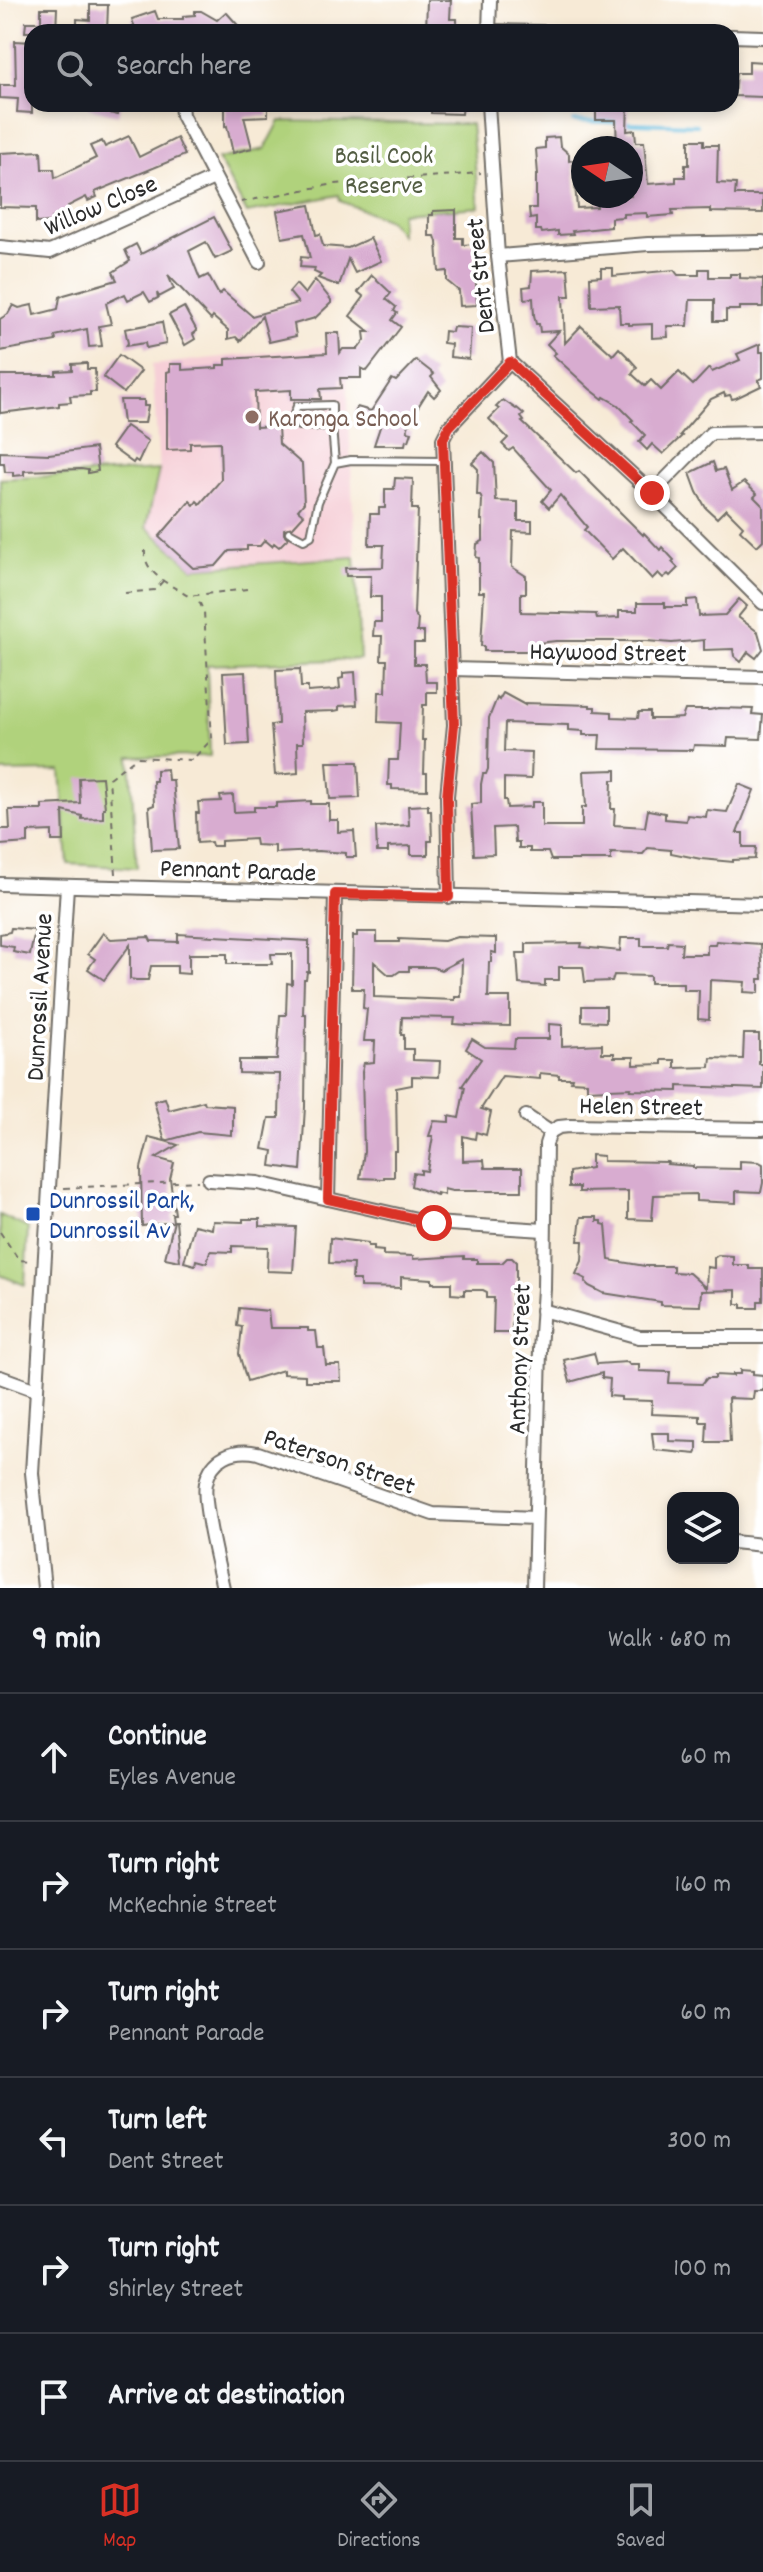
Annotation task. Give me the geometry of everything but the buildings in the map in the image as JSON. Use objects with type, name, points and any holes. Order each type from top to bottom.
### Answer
[{"type":"street","points":[[489,24],[490,0]]},
{"type":"street","points":[[739,36],[763,37]]},
{"type":"street","points":[[182,112],[259,262]]},
{"type":"street","name":"Dent Street","points":[[449,897],[447,796],[454,725],[443,439],[449,427],[510,362],[498,256],[488,112]]},
{"type":"street","name":"Willow Close","points":[[0,247],[50,252],[214,178]]},
{"type":"street","points":[[498,256],[648,244],[763,242]]},
{"type":"street","points":[[510,362],[652,493],[763,603]]},
{"type":"street","points":[[652,493],[711,433],[763,432]]},
{"type":"street","name":"Haywood Street","points":[[452,669],[763,677]]},
{"type":"street","name":"Pennant Parade","points":[[0,884],[763,904]]},
{"type":"street","name":"Dunrossil Avenue","points":[[44,1588],[32,1473],[67,886]]},
{"type":"street","points":[[328,1199],[335,894]]},
{"type":"street","name":"Helen Street","points":[[526,1116],[550,1132],[569,1126],[763,1129]]},
{"type":"street","name":"Anthony Street","points":[[534,1588],[546,1144],[550,1132]]},
{"type":"street","points":[[209,1180],[258,1183],[434,1223],[544,1230]]},
{"type":"street","points":[[542,1310],[639,1337],[763,1337]]},
{"type":"street","points":[[0,1377],[36,1390]]},
{"type":"street","name":"Paterson Street","points":[[223,1588],[205,1491],[211,1469],[229,1453],[258,1453],[433,1514],[535,1518]]},
{"type":"street","points":[[739,1543],[763,1545]]},
{"type":"lane","points":[[289,532],[304,540],[311,536],[318,502],[335,463],[332,405],[297,406],[295,420],[299,426],[332,427]]},
{"type":"lane","points":[[335,463],[351,460],[442,461]]},
{"type":"path","points":[[228,205],[334,184],[491,172]]},
{"type":"path","points":[[145,550],[144,559],[150,570],[188,596],[247,589]]},
{"type":"path","points":[[125,593],[155,590],[164,580]]},
{"type":"path","points":[[117,888],[109,778],[137,757],[192,760],[212,739],[204,612],[197,597]]},
{"type":"path","points":[[64,1188],[209,1180]]},
{"type":"path","points":[[0,1232],[19,1260],[33,1261]]},
{"type":"shaded area","name":"Karonga School","points":[[330,345],[346,351],[355,557],[193,568],[146,527],[159,470],[152,365]]},
{"type":"green space","name":"Basil Cook Reserve","points":[[280,121],[471,124],[479,207],[401,213],[401,235],[389,220],[340,201],[339,195],[247,213],[218,159],[265,149]]},
{"type":"green space","points":[[159,470],[146,527],[193,568],[355,557],[360,659],[207,665],[210,756],[130,757],[137,868],[68,864],[61,771],[0,772],[0,479]]},
{"type":"green space","points":[[0,1215],[28,1228],[25,1285],[0,1275]]},
{"type":"waterway","points":[[573,121],[697,125]]},
{"type":"place","name":"Karonga School","points":[[252,417]]},
{"type":"place","name":"Dunrossil Park, Dunrossil Av","points":[[33,1214]]},
{"type":"route","points":[[434,1223],[328,1199],[335,894],[449,897],[447,796],[454,725],[443,439],[449,427],[510,362],[652,493]]}]
